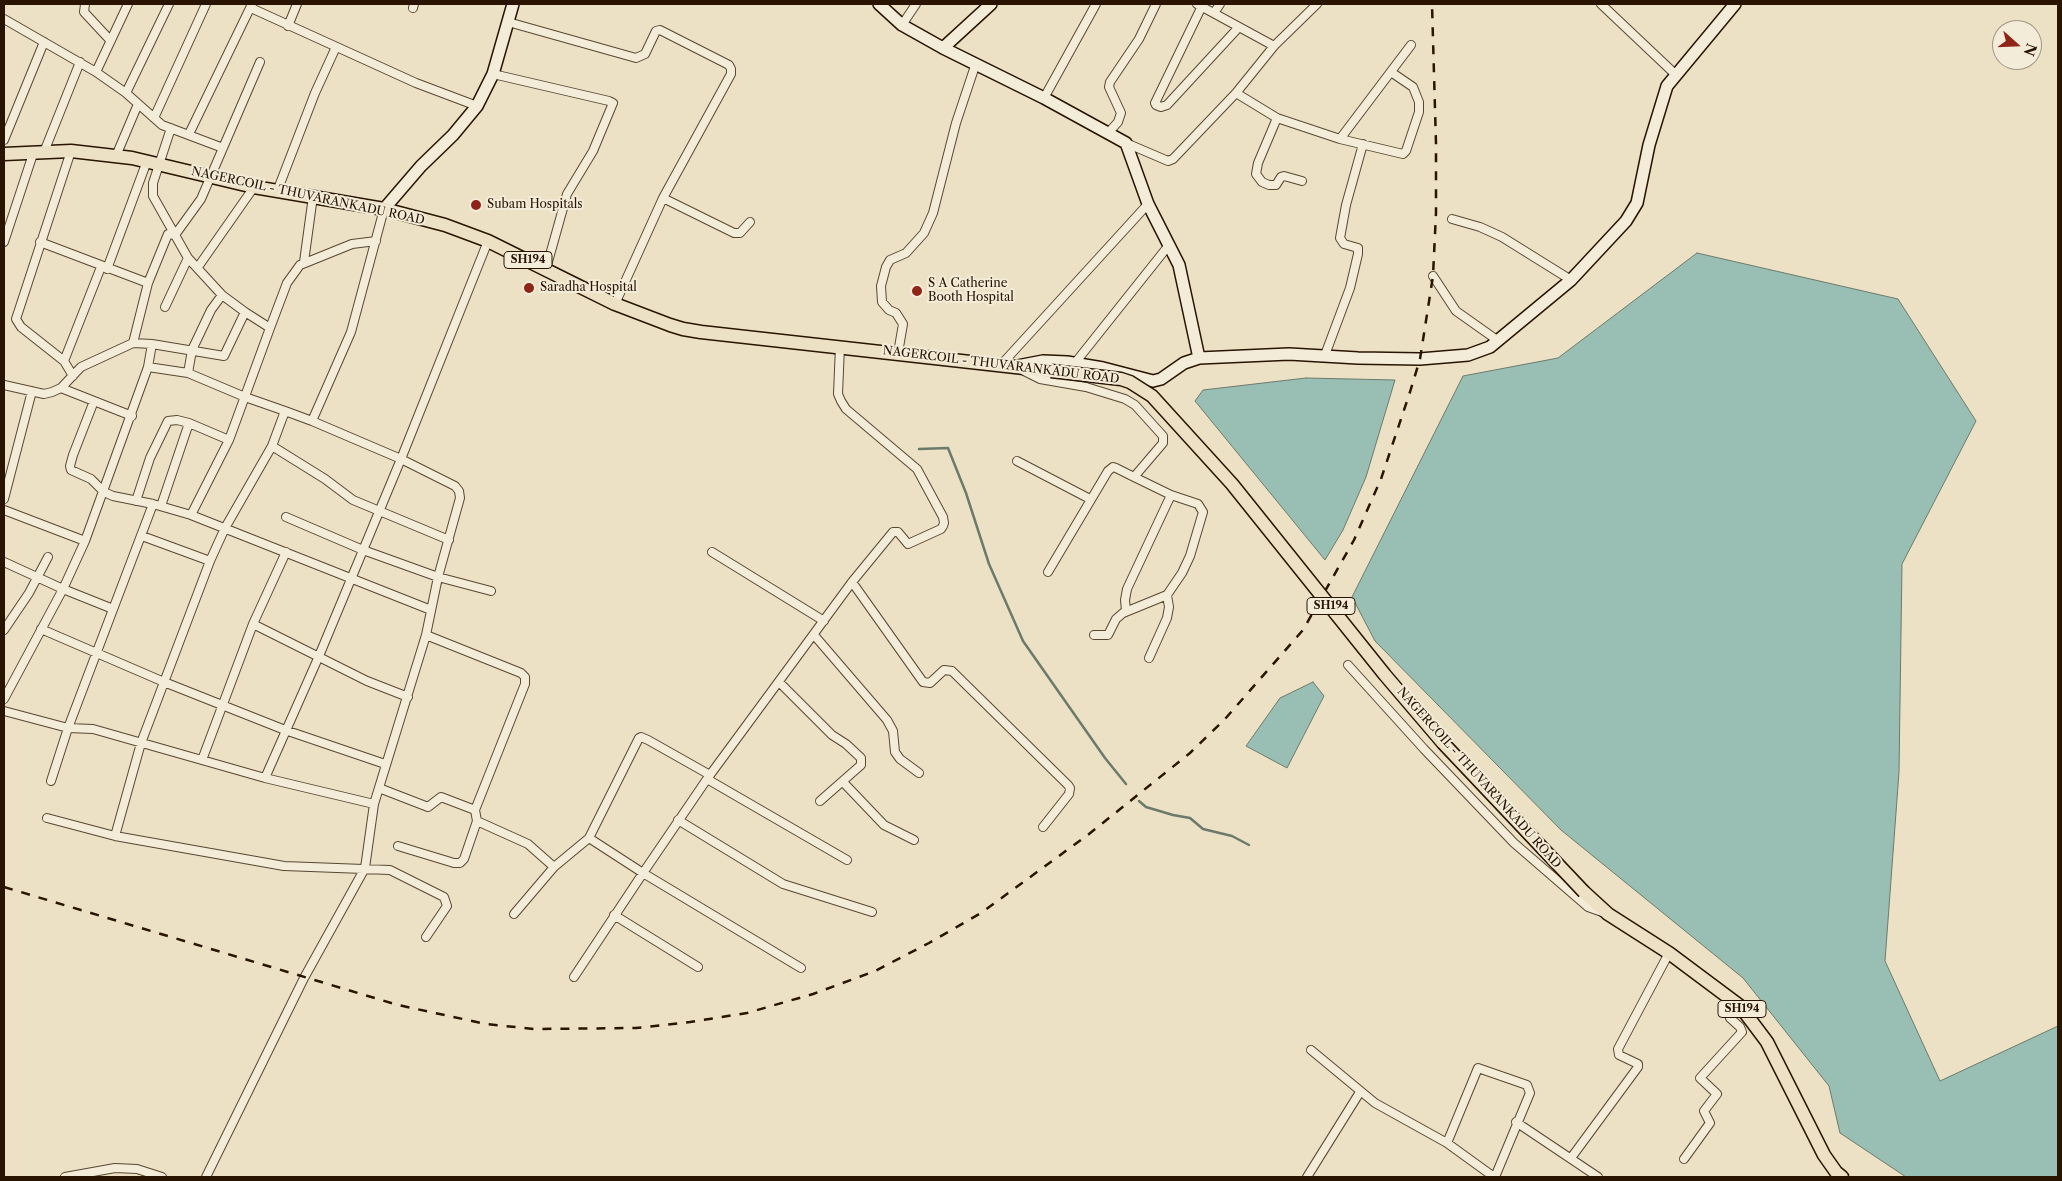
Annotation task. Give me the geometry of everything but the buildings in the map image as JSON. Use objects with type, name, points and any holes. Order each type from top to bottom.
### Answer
[{"type":"main road","name":"NAGERCOIL - THUVARANKADU ROAD","points":[[4,154],[71,151],[116,156],[147,161],[254,187],[384,209],[445,225],[488,241],[615,304],[670,325],[701,332],[840,346],[1121,379],[1130,382],[1152,396],[1232,484],[1385,675],[1443,743],[1584,892],[1608,914],[1669,953],[1740,1006],[1767,1042],[1836,1176]]},
{"type":"street","points":[[86,4],[84,12],[110,40]]},
{"type":"street","points":[[96,72],[128,4]]},
{"type":"street","points":[[126,93],[169,4]]},
{"type":"street","points":[[154,118],[206,4]]},
{"type":"street","points":[[288,26],[297,4]]},
{"type":"street","points":[[312,421],[351,332],[384,209],[421,166],[453,135],[477,106],[493,74],[513,4]]},
{"type":"street","points":[[879,4],[902,25],[944,48],[1044,98],[1126,143],[1168,161],[1172,160],[1236,93],[1274,46],[1317,4]]},
{"type":"street","points":[[902,25],[916,4]]},
{"type":"street","points":[[944,48],[991,4]]},
{"type":"street","points":[[1044,98],[1096,4]]},
{"type":"street","points":[[1109,132],[1118,122],[1121,113],[1109,87],[1110,82],[1138,38],[1156,4]]},
{"type":"street","points":[[1214,13],[1220,4]]},
{"type":"street","points":[[1601,4],[1675,74]]},
{"type":"street","points":[[1007,366],[1043,360],[1075,363],[1153,381],[1161,379],[1184,363],[1199,358],[1289,354],[1420,359],[1468,355],[1490,347],[1571,280],[1612,239],[1626,221],[1637,203],[1649,145],[1664,92],[1675,74],[1735,4]]},
{"type":"street","points":[[1239,27],[1167,106],[1161,107],[1156,105],[1155,103],[1199,5],[1274,46]]},
{"type":"street","points":[[190,134],[252,6],[288,26],[416,83],[477,106]]},
{"type":"street","points":[[4,18],[96,72],[126,93],[162,125],[224,148]]},
{"type":"street","points":[[508,22],[636,58],[645,54],[656,31],[660,30],[729,65],[731,69],[731,74],[663,198],[615,304]]},
{"type":"street","points":[[4,140],[44,42]]},
{"type":"street","points":[[1340,140],[1411,45]]},
{"type":"street","points":[[278,190],[315,93],[336,47]]},
{"type":"street","points":[[4,242],[39,153],[80,62]]},
{"type":"street","points":[[175,235],[201,199],[260,62]]},
{"type":"street","points":[[898,353],[903,324],[896,313],[889,310],[882,302],[882,286],[886,267],[890,260],[906,252],[924,233],[934,213],[956,123],[976,63]]},
{"type":"street","points":[[1236,93],[1277,118],[1340,140],[1400,154],[1406,151],[1419,112],[1419,102],[1413,87],[1391,72]]},
{"type":"street","points":[[493,74],[613,103],[593,152],[567,194],[546,269]]},
{"type":"street","points":[[116,156],[138,104]]},
{"type":"street","points":[[1277,118],[1258,163],[1256,174],[1262,182],[1269,185],[1276,185],[1281,177],[1284,176],[1302,181]]},
{"type":"street","points":[[172,128],[153,183],[153,196],[188,258],[222,294],[270,328]]},
{"type":"street","points":[[1126,143],[1148,204],[1179,265],[1199,358]]},
{"type":"street","points":[[1325,355],[1350,288],[1358,254],[1358,248],[1344,244],[1340,238],[1346,204],[1363,144]]},
{"type":"street","points":[[71,151],[16,319],[21,327],[64,361],[73,376]]},
{"type":"street","points":[[64,361],[147,161]]},
{"type":"street","points":[[198,267],[254,187]]},
{"type":"street","points":[[304,262],[313,196]]},
{"type":"street","points":[[663,198],[734,233],[740,233],[750,222]]},
{"type":"street","points":[[1007,366],[1148,204]]},
{"type":"street","points":[[1452,219],[1480,227],[1502,237],[1571,280]]},
{"type":"street","points":[[133,343],[148,283],[166,236],[170,234],[175,235]]},
{"type":"street","points":[[191,515],[229,440],[287,283],[296,269],[304,262],[352,244],[376,241]]},
{"type":"street","points":[[265,778],[319,656],[379,512],[488,241]]},
{"type":"street","points":[[40,242],[104,268],[148,283]]},
{"type":"street","points":[[1075,363],[1169,244]]},
{"type":"street","points":[[165,307],[188,258]]},
{"type":"street","points":[[1433,276],[1456,311],[1497,340]]},
{"type":"street","points":[[188,373],[192,350],[211,310],[222,294]]},
{"type":"street","points":[[4,385],[44,394],[61,388],[81,367],[133,343],[152,344],[224,356],[245,312]]},
{"type":"street","points":[[4,698],[63,589],[85,541],[132,416],[148,367],[152,344]]},
{"type":"street","points":[[574,976],[708,777],[852,582],[894,532],[898,532],[908,544],[941,529],[944,523],[917,469],[852,414],[841,402],[838,394],[840,346]]},
{"type":"street","points":[[1007,366],[1040,378],[1113,394],[1135,404],[1158,429],[1164,439],[1163,443],[1134,477]]},
{"type":"street","points":[[148,367],[188,373],[245,397],[312,421],[401,459],[455,486],[459,491],[460,498],[438,577],[426,635],[374,804],[365,868],[304,978],[206,1177]]},
{"type":"street","points":[[61,388],[132,416]]},
{"type":"street","points":[[4,499],[32,391]]},
{"type":"street","points":[[94,401],[70,469],[91,479],[104,492],[118,498],[153,504],[191,515],[431,610]]},
{"type":"street","points":[[115,836],[142,743],[210,560],[225,528],[272,446],[285,411]]},
{"type":"street","points":[[136,501],[150,458],[168,422],[177,420],[190,423],[229,440]]},
{"type":"street","points":[[161,506],[190,423]]},
{"type":"street","points":[[272,446],[325,479],[354,500],[449,540]]},
{"type":"street","points":[[1017,460],[1090,499]]},
{"type":"street","points":[[1048,572],[1110,468],[1116,468],[1171,495],[1198,504],[1202,512],[1186,564],[1167,595],[1167,618],[1150,658]]},
{"type":"street","points":[[1126,611],[1125,600],[1128,589],[1171,495]]},
{"type":"street","points":[[51,781],[68,728],[153,504]]},
{"type":"street","points":[[4,510],[85,541]]},
{"type":"street","points":[[286,517],[363,550],[438,577],[491,591]]},
{"type":"street","points":[[142,536],[210,560]]},
{"type":"street","points":[[202,760],[221,704],[253,624],[286,552]]},
{"type":"street","points":[[712,552],[824,621]]},
{"type":"street","points":[[4,630],[38,578],[48,557]]},
{"type":"street","points":[[4,562],[112,609]]},
{"type":"street","points":[[852,582],[923,682],[930,683],[944,670],[952,671],[1068,785],[1070,788],[1069,794],[1043,827]]},
{"type":"street","points":[[1094,635],[1108,635],[1116,619],[1126,611],[1167,595]]},
{"type":"street","points":[[253,624],[367,681],[408,697]]},
{"type":"street","points":[[41,629],[164,682],[285,730],[385,764]]},
{"type":"street","points":[[398,846],[458,863],[464,859],[477,821],[474,810],[525,684],[521,673],[426,635]]},
{"type":"street","points":[[814,635],[887,720],[893,731],[895,752],[900,759],[918,773]]},
{"type":"street","points":[[1348,664],[1424,749],[1514,843],[1588,907],[1608,914]]},
{"type":"street","points":[[779,682],[832,735],[846,744],[861,758],[861,765],[820,801]]},
{"type":"street","points":[[4,711],[68,728],[94,729],[265,778],[374,804]]},
{"type":"street","points":[[514,914],[554,866],[589,838],[637,739],[641,737],[848,860]]},
{"type":"street","points":[[843,782],[884,825],[914,840]]},
{"type":"street","points":[[379,788],[428,807],[441,797],[474,810]]},
{"type":"street","points":[[47,818],[115,836],[284,866],[390,870],[444,897],[446,906],[426,937]]},
{"type":"street","points":[[678,820],[783,884],[872,912]]},
{"type":"street","points":[[477,821],[528,844],[554,866]]},
{"type":"street","points":[[589,838],[643,873],[801,968]]},
{"type":"street","points":[[614,915],[698,967]]},
{"type":"street","points":[[1571,1158],[1638,1067],[1638,1064],[1619,1055],[1618,1049],[1669,953]]},
{"type":"street","points":[[1684,1159],[1710,1123],[1704,1111],[1717,1094],[1700,1078],[1742,1032],[1740,1027],[1730,1018],[1729,1013],[1732,1001]]},
{"type":"street","points":[[1311,1050],[1375,1103],[1447,1143],[1494,1177],[1530,1093],[1529,1087],[1478,1068],[1447,1143]]},
{"type":"street","points":[[1307,1177],[1360,1092]]},
{"type":"street","points":[[1516,1122],[1598,1177]]},
{"type":"street","points":[[66,1177],[115,1168],[136,1169],[162,1177]]},
{"type":"water","points":[[1697,253],[1898,299],[1976,421],[1902,564],[1899,772],[1885,961],[1940,1081],[2058,1026],[2058,1177],[1906,1177],[1840,1133],[1829,1086],[1743,978],[1561,830],[1375,641],[1352,597],[1463,376],[1558,358]]},
{"type":"water","points":[[1306,378],[1395,380],[1366,477],[1343,530],[1325,560],[1195,401],[1203,390]]},
{"type":"water","points":[[1313,682],[1324,696],[1287,768],[1246,746],[1280,698]]},
{"type":"waterway","points":[[919,449],[948,448],[966,493],[989,564],[1023,641],[1105,758],[1126,784]]},
{"type":"waterway","points":[[1139,801],[1146,807],[1190,818],[1203,829],[1232,836],[1249,845]]},
{"type":"railway","points":[[4,887],[398,1005],[486,1024],[534,1029],[636,1028],[747,1013],[813,994],[875,971],[981,913],[1089,834],[1190,753],[1225,719],[1303,630],[1354,540],[1381,479],[1420,359],[1433,276],[1436,213],[1436,144],[1432,4]]},
{"type":"place","name":"Subam Hospitals","points":[[476,205]]},
{"type":"place","name":"Saradha Hospital","points":[[529,288]]},
{"type":"place","name":"S A Catherine Booth Hospital","points":[[917,291]]}]
